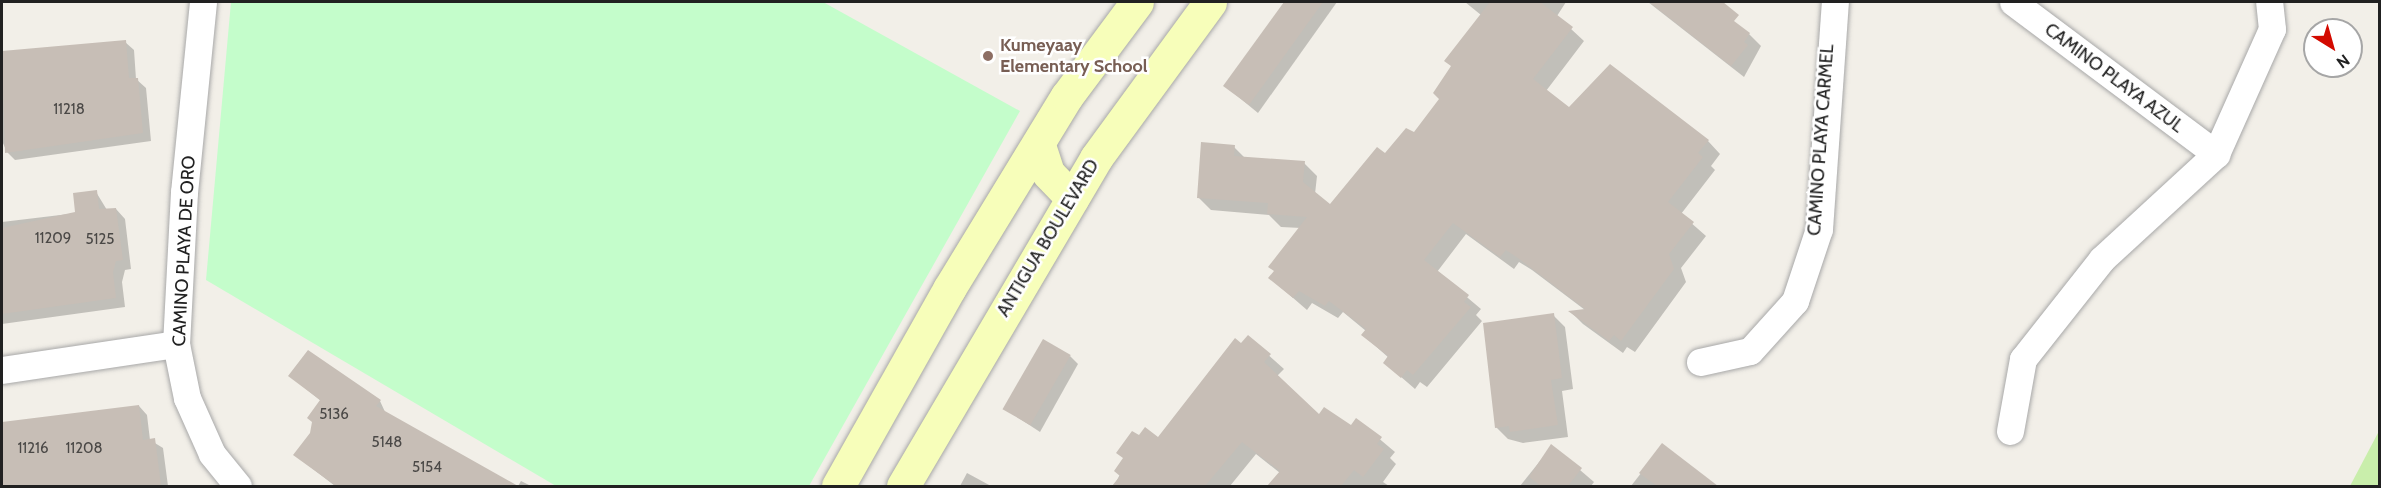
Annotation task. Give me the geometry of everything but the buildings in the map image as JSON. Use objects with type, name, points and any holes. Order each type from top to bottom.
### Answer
[{"type":"main road","points":[[838,486],[949,289],[1067,96],[1137,2]]},
{"type":"main road","name":"ANTIGUA BOULEVARD","points":[[903,486],[1072,198],[1210,2]]},
{"type":"main road","points":[[1039,145],[1048,173],[1072,198]]},
{"type":"street","name":"CAMINO PLAYA DE ORO","points":[[203,2],[184,192],[176,344],[191,407],[212,454],[238,486]]},
{"type":"street","name":"CAMINO PLAYA CARMEL","points":[[1700,362],[1750,351],[1795,301],[1819,229],[1835,2]]},
{"type":"street","name":"CAMINO PLAYA AZUL","points":[[2013,2],[2216,154]]},
{"type":"street","points":[[2010,431],[2023,359],[2102,259],[2216,154],[2272,29],[2269,2]]},
{"type":"street","points":[[2,370],[176,344]]},
{"type":"green space","points":[[231,2],[823,2],[1020,111],[809,486],[556,486],[206,280]]},
{"type":"green space","points":[[2379,431],[2379,486],[2350,486]]},
{"type":"place","name":"Kumeyaay Elementary School","points":[[988,56]]}]
